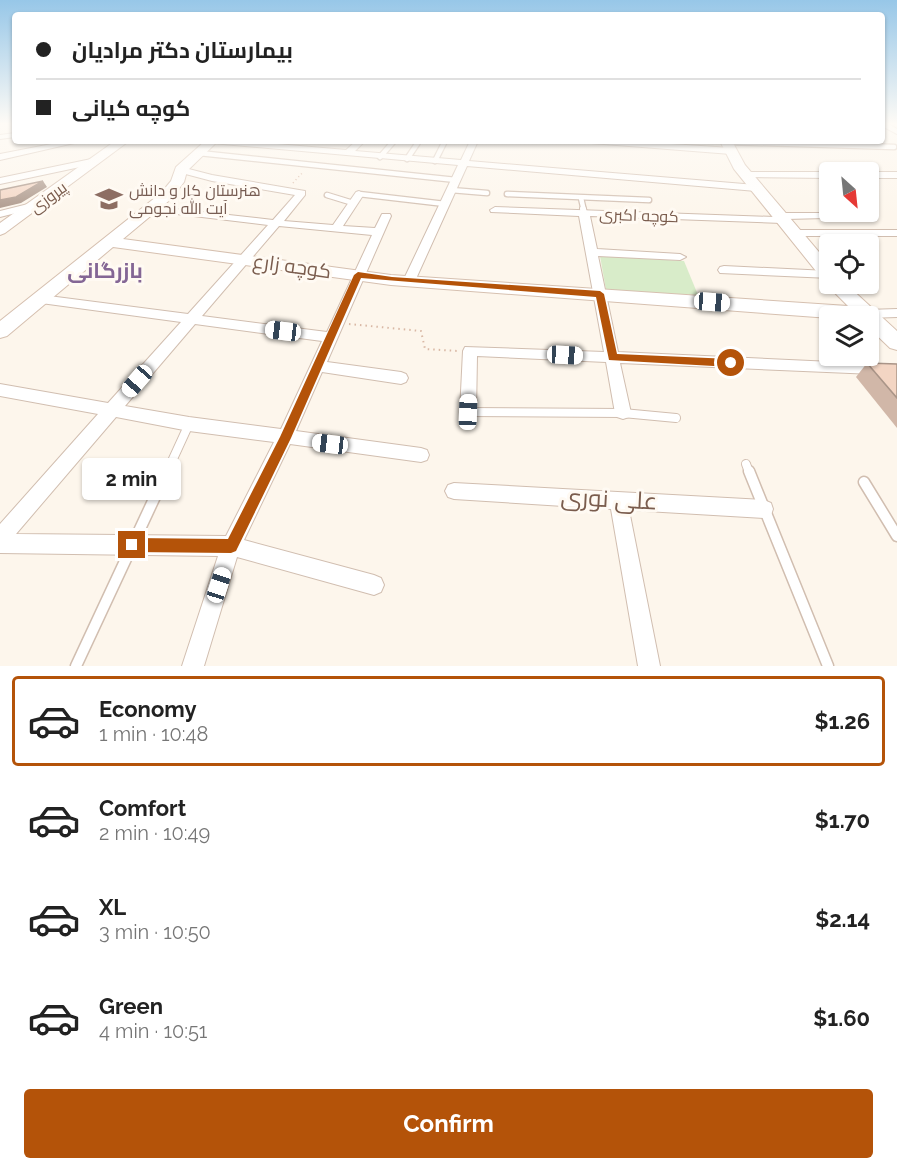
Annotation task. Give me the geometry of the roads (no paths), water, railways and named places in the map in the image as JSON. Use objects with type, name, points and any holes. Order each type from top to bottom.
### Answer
[{"type":"street","name":"پیروزی","points":[[0,230],[104,155]]},
{"type":"street","points":[[0,332],[166,196],[177,182],[181,170],[197,155]]},
{"type":"street","points":[[359,155],[756,188]]},
{"type":"street","points":[[409,281],[467,155]]},
{"type":"street","points":[[734,155],[756,188],[819,264]]},
{"type":"street","points":[[385,169],[396,158]]},
{"type":"street","points":[[0,181],[96,161]]},
{"type":"street","points":[[0,538],[302,193],[212,178],[181,170]]},
{"type":"street","points":[[746,175],[819,175]]},
{"type":"street","points":[[879,175],[897,175]]},
{"type":"street","points":[[884,175],[897,184]]},
{"type":"street","points":[[336,228],[359,194]]},
{"type":"street","points":[[0,214],[37,205]]},
{"type":"street","points":[[152,208],[275,223],[379,232]]},
{"type":"street","name":"کوچه اکبری","points":[[495,210],[780,218],[819,215]]},
{"type":"street","points":[[584,213],[623,414]]},
{"type":"street","points":[[193,666],[231,546],[285,438],[386,216]]},
{"type":"street","name":"کوچه زارع","points":[[112,242],[409,281],[819,310]]},
{"type":"street","points":[[591,252],[680,257]]},
{"type":"street","points":[[724,270],[819,277]]},
{"type":"street","points":[[847,294],[859,306]]},
{"type":"street","points":[[41,299],[330,337]]},
{"type":"street","points":[[879,314],[897,314]]},
{"type":"street","points":[[879,326],[897,343]]},
{"type":"street","points":[[468,412],[470,351],[897,370]]},
{"type":"street","points":[[316,366],[401,378]]},
{"type":"street","points":[[0,390],[189,424],[421,455]]},
{"type":"street","name":"علی نوری","points":[[454,491],[764,509]]},
{"type":"street","points":[[618,499],[649,666]]},
{"type":"street","points":[[0,543],[231,546],[374,585]]},
{"type":"lane","points":[[219,155],[305,164],[453,185],[487,193]]},
{"type":"lane","points":[[407,159],[410,155]]},
{"type":"lane","points":[[435,161],[438,155]]},
{"type":"lane","points":[[359,194],[445,204]]},
{"type":"lane","points":[[507,194],[649,200]]},
{"type":"lane","points":[[327,195],[353,203]]},
{"type":"lane","points":[[581,198],[584,213]]},
{"type":"lane","points":[[792,233],[897,233]]},
{"type":"lane","points":[[468,412],[623,414],[676,418]]},
{"type":"lane","points":[[76,666],[189,424]]},
{"type":"lane","points":[[746,464],[828,666]]},
{"type":"lane","points":[[864,482],[897,536]]},
{"type":"place","name":"هنرستان کار و دانش آیت الله نجومی","points":[[109,199]]},
{"type":"district","name":"بازرگانی","points":[[105,271]]}]
